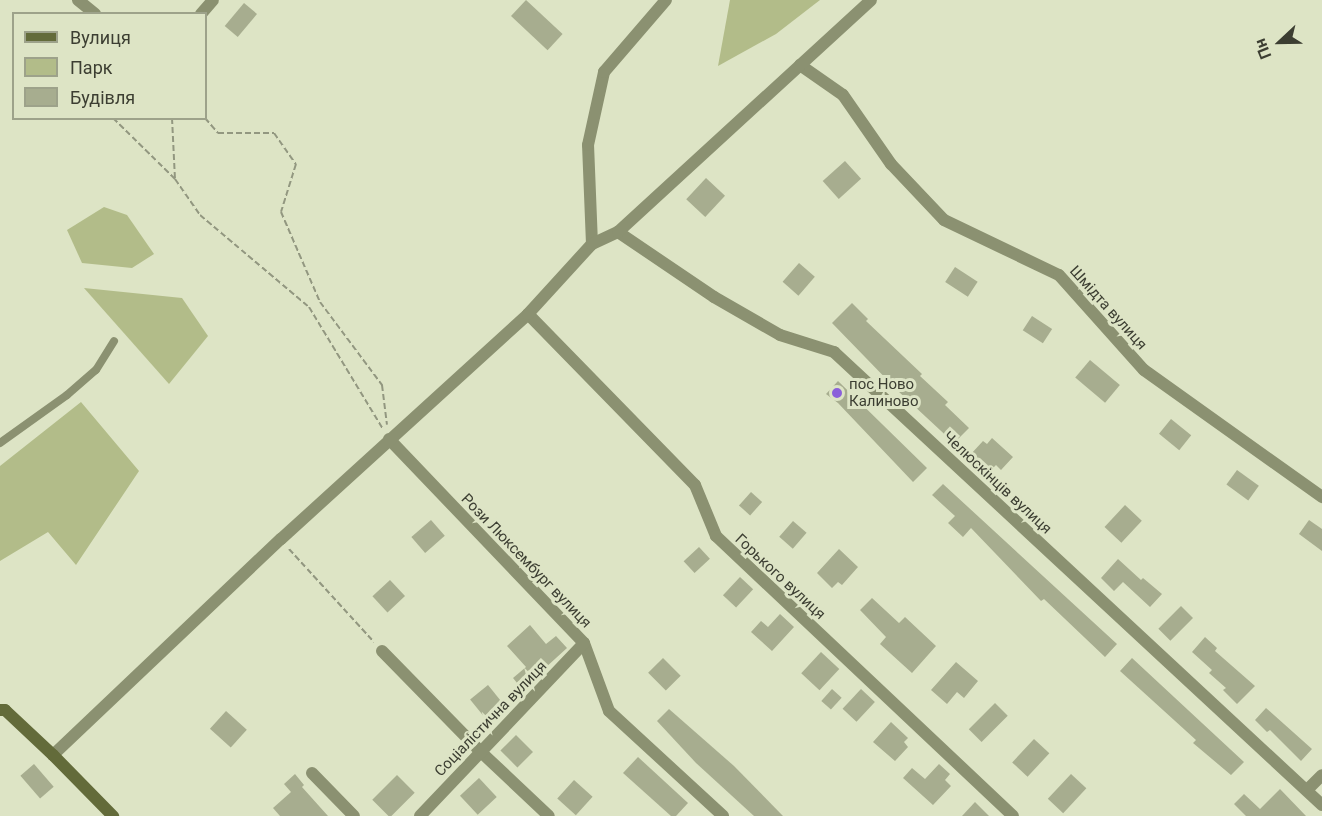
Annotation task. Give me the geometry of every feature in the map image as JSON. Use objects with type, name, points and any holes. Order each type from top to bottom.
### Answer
[{"type":"street","points":[[78,0],[93,12]]},
{"type":"street","points":[[203,12],[213,0]]},
{"type":"street","points":[[592,244],[588,145],[604,72],[666,0]]},
{"type":"street","points":[[53,755],[281,539],[528,314],[592,244],[618,232],[871,0]]},
{"type":"street","name":"Шмідта вулиця","points":[[800,66],[843,96],[891,164],[944,220],[1059,275],[1144,370],[1322,497]]},
{"type":"street","name":"Челюскінців вулиця","points":[[618,232],[714,297],[780,335],[834,352],[1322,805]]},
{"type":"street","name":"Горького вулиця","points":[[528,314],[695,485],[716,536],[1013,816]]},
{"type":"street","name":"Рози Люксембург вулиця","points":[[389,440],[585,643],[609,711],[723,816]]},
{"type":"street","name":"Соціалістична вулиця","points":[[420,816],[585,643]]},
{"type":"street","points":[[382,651],[481,752],[549,816]]},
{"type":"street","points":[[0,710],[5,710],[53,755],[113,816]]},
{"type":"street","points":[[312,773],[354,816]]},
{"type":"street","points":[[1307,790],[1322,775]]},
{"type":"lane","points":[[0,443],[67,395],[96,370],[114,341]]},
{"type":"path","points":[[115,120],[175,180],[200,215],[309,307],[389,440]]},
{"type":"path","points":[[172,120],[175,180]]},
{"type":"path","points":[[207,120],[218,133],[274,133],[296,164],[281,212],[320,302],[382,385],[389,440]]},
{"type":"path","points":[[281,539],[382,651]]},
{"type":"green space","points":[[730,0],[820,0],[776,34],[718,66]]},
{"type":"green space","points":[[104,207],[127,215],[154,254],[132,268],[82,263],[67,230]]},
{"type":"green space","points":[[84,288],[182,298],[208,336],[169,384]]},
{"type":"green space","points":[[81,402],[139,471],[76,565],[48,532],[0,561],[0,466]]},
{"type":"building","points":[[526,0],[563,34],[548,50],[511,16]]},
{"type":"building","points":[[244,3],[257,14],[238,37],[225,26]]},
{"type":"building","points":[[845,161],[861,179],[839,199],[823,181]]},
{"type":"building","points":[[706,178],[725,196],[705,217],[686,199]]},
{"type":"building","points":[[799,263],[815,277],[798,296],[783,282]]},
{"type":"building","points":[[955,267],[978,282],[968,297],[945,282]]},
{"type":"building","points":[[852,303],[868,319],[866,321],[922,374],[920,376],[948,402],[945,405],[969,428],[954,443],[898,391],[832,323]]},
{"type":"building","points":[[1032,316],[1052,329],[1043,343],[1023,330]]},
{"type":"building","points":[[1090,360],[1120,385],[1105,403],[1075,378]]},
{"type":"building","points":[[838,381],[927,468],[913,482],[838,403],[826,394]]},
{"type":"building","points":[[1171,419],[1191,435],[1179,450],[1159,434]]},
{"type":"building","points":[[992,438],[1013,457],[1001,470],[996,465],[989,472],[970,455],[983,441],[987,444]]},
{"type":"building","points":[[1237,470],[1259,486],[1248,500],[1226,485]]},
{"type":"building","points":[[943,484],[1117,644],[1105,657],[1044,599],[1041,601],[971,528],[963,537],[948,523],[955,516],[932,495]]},
{"type":"building","points":[[751,492],[762,502],[750,515],[739,505]]},
{"type":"building","points":[[1125,505],[1142,521],[1121,543],[1105,527]]},
{"type":"building","points":[[431,520],[445,536],[425,553],[411,537]]},
{"type":"building","points":[[1309,520],[1322,529],[1322,551],[1299,534]]},
{"type":"building","points":[[793,521],[807,533],[793,549],[779,537]]},
{"type":"building","points":[[699,547],[710,559],[695,573],[684,561]]},
{"type":"building","points":[[839,549],[858,567],[842,585],[838,582],[832,588],[817,573]]},
{"type":"building","points":[[1118,559],[1141,580],[1143,578],[1162,594],[1150,607],[1123,582],[1114,591],[1101,578]]},
{"type":"building","points":[[740,577],[753,589],[736,608],[723,595]]},
{"type":"building","points":[[390,580],[405,596],[387,612],[372,596]]},
{"type":"building","points":[[872,598],[899,623],[905,617],[936,646],[912,673],[880,644],[886,637],[860,610]]},
{"type":"building","points":[[1181,606],[1193,618],[1170,641],[1158,629]]},
{"type":"building","points":[[780,614],[794,627],[772,651],[751,632],[761,621],[768,627]]},
{"type":"building","points":[[530,625],[546,644],[556,636],[567,648],[522,689],[513,678],[526,667],[507,646]]},
{"type":"building","points":[[1205,637],[1217,648],[1215,651],[1255,686],[1237,704],[1223,690],[1226,688],[1209,673],[1212,670],[1192,652]]},
{"type":"building","points":[[821,652],[839,669],[820,690],[801,673]]},
{"type":"building","points":[[663,658],[681,676],[666,691],[648,673]]},
{"type":"building","points":[[1132,658],[1244,762],[1231,775],[1193,743],[1196,740],[1120,671]]},
{"type":"building","points":[[956,662],[978,681],[964,698],[957,692],[947,704],[931,690]]},
{"type":"building","points":[[488,685],[505,706],[487,720],[470,699]]},
{"type":"building","points":[[832,689],[842,698],[831,710],[821,701]]},
{"type":"building","points":[[861,689],[875,702],[856,722],[843,709]]},
{"type":"building","points":[[995,703],[1008,716],[982,742],[969,729]]},
{"type":"building","points":[[1266,708],[1312,749],[1301,761],[1270,730],[1267,732],[1255,720]]},
{"type":"building","points":[[669,709],[734,766],[783,816],[754,816],[696,763],[657,721]]},
{"type":"building","points":[[226,711],[247,730],[231,748],[210,729]]},
{"type":"building","points":[[891,722],[908,738],[904,742],[908,747],[895,761],[873,742]]},
{"type":"building","points":[[516,735],[533,752],[517,768],[500,751]]},
{"type":"building","points":[[1034,739],[1049,753],[1028,777],[1012,762]]},
{"type":"building","points":[[638,757],[688,803],[676,816],[671,816],[623,773]]},
{"type":"building","points":[[34,764],[54,787],[40,798],[20,776]]},
{"type":"building","points":[[939,764],[950,774],[945,780],[951,786],[933,805],[903,778],[912,768],[925,779]]},
{"type":"building","points":[[295,774],[304,785],[302,787],[328,816],[280,816],[273,808],[291,792],[284,784]]},
{"type":"building","points":[[1071,774],[1086,788],[1063,813],[1048,799]]},
{"type":"building","points":[[397,775],[415,793],[391,816],[389,816],[372,800]]},
{"type":"building","points":[[479,778],[497,797],[478,815],[460,796]]},
{"type":"building","points":[[574,780],[593,797],[576,815],[557,799]]},
{"type":"building","points":[[1280,789],[1306,816],[1246,816],[1234,804],[1244,794],[1260,809]]},
{"type":"building","points":[[975,802],[989,816],[962,816]]},
{"type":"place","name":"пос Ново Калиново","points":[[837,393]]}]
